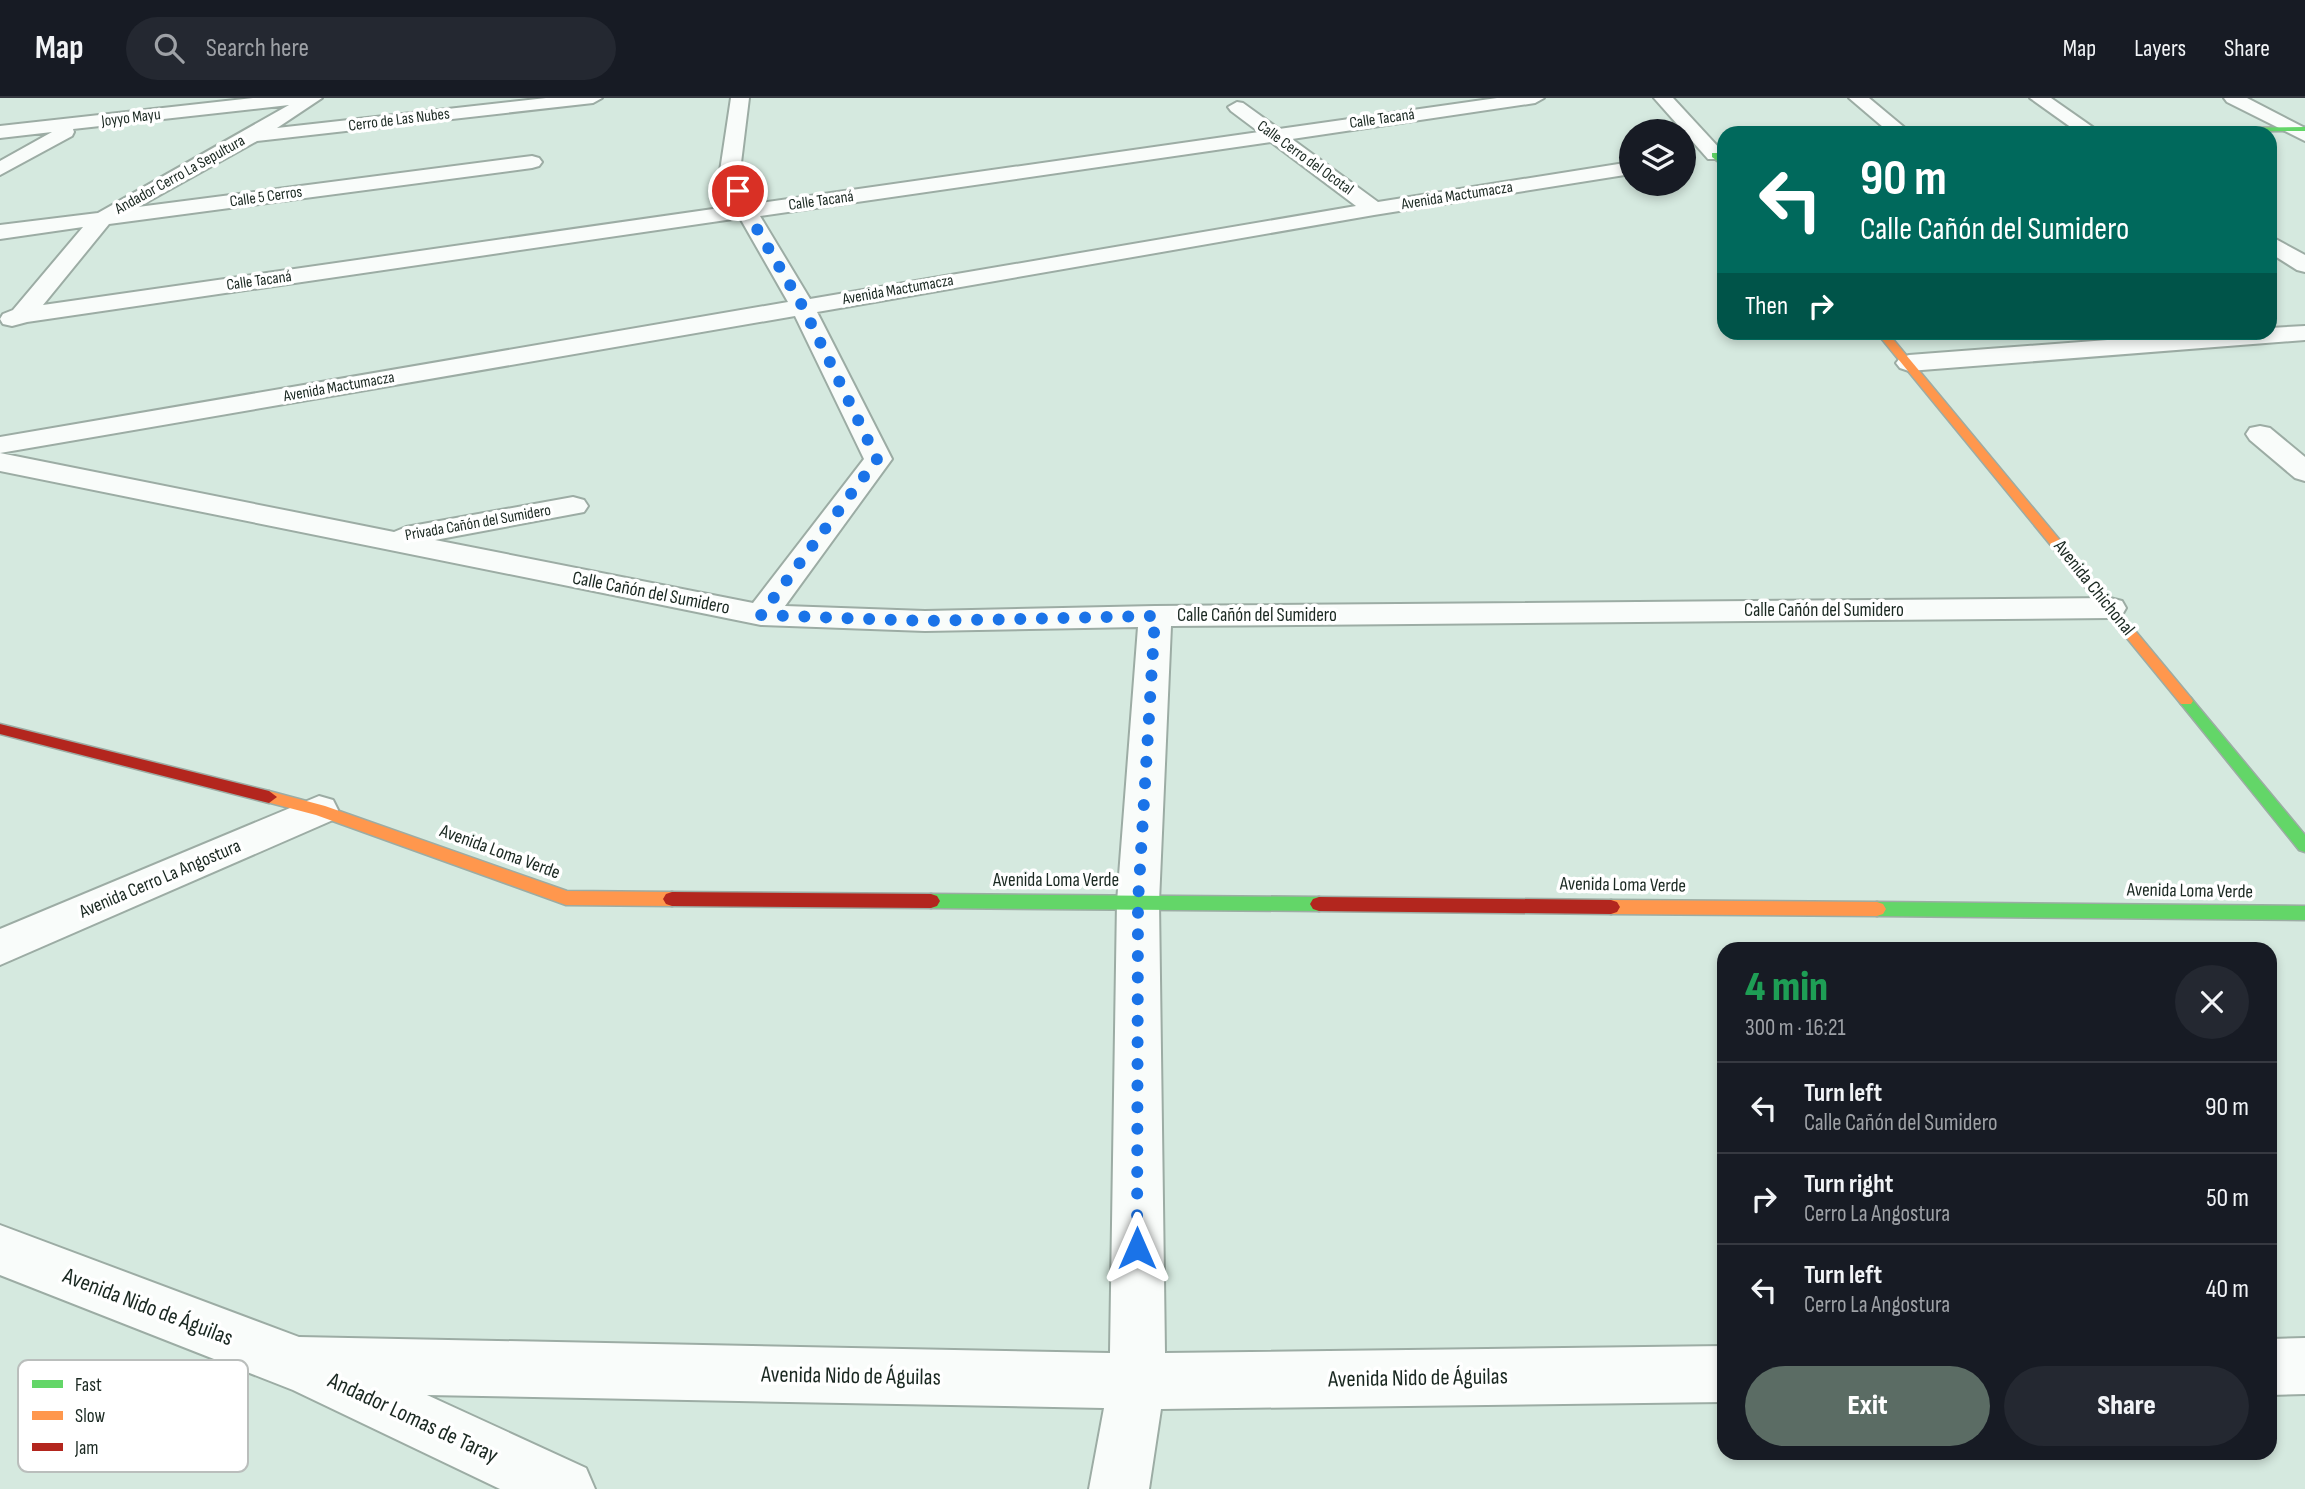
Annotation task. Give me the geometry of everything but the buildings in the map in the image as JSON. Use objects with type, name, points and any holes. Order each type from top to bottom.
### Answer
[{"type":"street","name":"Joyyo Mayu","points":[[0,132],[303,98]]},
{"type":"street","name":"Andador Cerro La Sepultura","points":[[22,315],[102,219],[248,138],[313,98]]},
{"type":"street","name":"Cerro de Las Nubes","points":[[248,138],[593,98]]},
{"type":"street","points":[[740,98],[730,171],[747,212],[803,307],[877,459],[761,615]]},
{"type":"street","name":"Calle Tacaná","points":[[22,315],[1535,98]]},
{"type":"street","points":[[1663,98],[1717,153]]},
{"type":"street","points":[[1858,98],[1893,126]]},
{"type":"street","points":[[2039,98],[2082,126]]},
{"type":"street","points":[[2233,98],[2301,131]]},
{"type":"street","name":"Calle Cerro del Ocotal","points":[[1237,107],[1374,209]]},
{"type":"street","points":[[0,169],[77,125]]},
{"type":"street","points":[[2277,131],[2301,131]]},
{"type":"street","points":[[1696,158],[1717,157]]},
{"type":"street","name":"Calle 5 Cerros","points":[[0,232],[532,162]]},
{"type":"street","name":"Avenida Mactumacza","points":[[0,445],[1374,209],[1619,170]]},
{"type":"street","points":[[2277,247],[2305,265]]},
{"type":"street","points":[[0,323],[22,315]]},
{"type":"street","points":[[2277,334],[2305,333]]},
{"type":"street","name":"Avenida Chichonal","points":[[1888,340],[2305,845]]},
{"type":"street","points":[[1909,363],[2152,340]]},
{"type":"street","points":[[2305,434],[2260,434],[2305,472]]},
{"type":"street","name":"Calle Cañón del Sumidero","points":[[0,462],[761,615],[925,621],[1155,616],[2110,608]]},
{"type":"street","name":"Privada Cañón del Sumidero","points":[[383,540],[573,506]]},
{"type":"street","points":[[1119,1489],[1137,1381],[1138,902],[1155,616]]},
{"type":"street","name":"Avenida Loma Verde","points":[[0,729],[319,810],[566,898],[2305,913]]},
{"type":"street","name":"Avenida Cerro La Angostura","points":[[0,948],[319,810]]},
{"type":"street","name":"Avenida Nido de Águilas","points":[[0,1250],[299,1365],[1137,1381],[1717,1374]]},
{"type":"street","name":"Andador Lomas de Taray","points":[[299,1365],[565,1489]]},
{"type":"street","points":[[2277,1367],[2305,1366]]},
{"type":"traffic: fast","points":[[2277,129],[2305,129]]},
{"type":"traffic: fast","points":[[2186,701],[2305,846]]},
{"type":"traffic: fast","points":[[931,901],[1319,904]]},
{"type":"traffic: fast","points":[[1877,909],[2305,913]]},
{"type":"traffic: slow","points":[[1888,340],[2186,701]]},
{"type":"traffic: slow","points":[[269,797],[319,810],[566,898],[672,899]]},
{"type":"traffic: slow","points":[[1611,907],[1877,909]]},
{"type":"traffic: jam","points":[[0,729],[269,797]]},
{"type":"traffic: jam","points":[[672,899],[931,901]]},
{"type":"traffic: jam","points":[[1319,904],[1611,907]]},
{"type":"route","points":[[738,191],[747,212],[803,307],[877,459],[761,615],[925,621],[1155,616],[1138,902],[1137,1248]]}]
